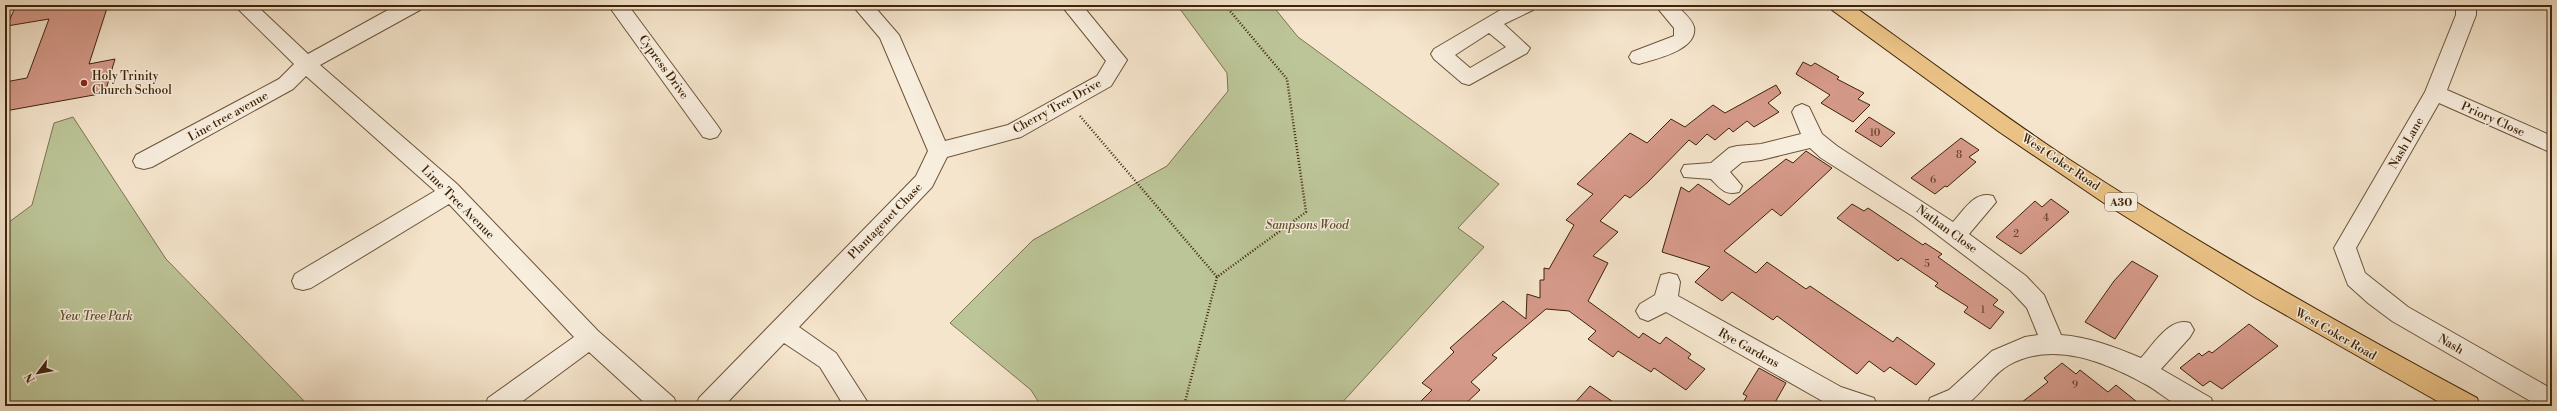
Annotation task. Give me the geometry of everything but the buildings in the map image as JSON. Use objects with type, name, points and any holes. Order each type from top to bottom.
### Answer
[{"type":"highway","name":"West Coker Road","points":[[1839,5],[2062,164],[2274,299],[2416,380],[2468,406]]},
{"type":"highway","name":"West Coker Road","points":[[2416,380],[2448,406]]},
{"type":"street","name":"Lime Tree Avenue","points":[[244,5],[306,64],[451,192],[590,338],[665,406]]},
{"type":"street","points":[[306,64],[413,5]]},
{"type":"street","name":"Cypress Drive","points":[[618,5],[710,131]]},
{"type":"street","points":[[862,5],[889,35],[939,150]]},
{"type":"street","name":"Cherry Tree Drive","points":[[939,150],[1014,131],[1104,81],[1117,60],[1071,5]]},
{"type":"street","points":[[1491,24],[1526,5]]},
{"type":"street","points":[[1639,58],[1681,41],[1684,36],[1684,26],[1665,5]]},
{"type":"street","name":"Nash Lane","points":[[2356,278],[2345,248],[2435,93],[2466,16],[2466,5]]},
{"type":"street","name":"Line tree avenue","points":[[144,161],[286,84],[306,64]]},
{"type":"street","name":"Priory Close","points":[[2435,93],[2552,145]]},
{"type":"street","name":"Nathan Close","points":[[1802,112],[1814,139],[1844,163],[1883,184],[1955,235],[2018,283],[2036,302],[2054,345]]},
{"type":"street","points":[[1692,171],[1716,171],[1737,154],[1761,152],[1814,139]]},
{"type":"street","name":"Plantagenet Chase","points":[[708,406],[781,328],[924,181],[939,150]]},
{"type":"street","points":[[1716,171],[1731,186]]},
{"type":"street","points":[[303,281],[451,192]]},
{"type":"street","points":[[1955,235],[1985,202]]},
{"type":"street","name":"Nash","points":[[2356,278],[2376,296],[2400,314],[2552,401]]},
{"type":"street","name":"Rye Gardens","points":[[1660,298],[1830,401],[1865,406]]},
{"type":"street","points":[[781,328],[828,360],[858,406]]},
{"type":"street","points":[[2144,371],[2182,330]]},
{"type":"street","points":[[497,406],[590,338]]},
{"type":"street","points":[[1939,406],[1950,403],[1966,392],[1994,362],[2012,351],[2031,345],[2085,347],[2117,357],[2144,371],[2202,406]]},
{"type":"path","points":[[1184,406],[1217,277],[1306,212],[1287,79],[1225,5]]},
{"type":"path","points":[[1068,101],[1217,277]]},
{"type":"green space","name":"Sampsons Wood","points":[[1177,5],[1272,5],[1298,37],[1499,184],[1458,228],[1484,247],[1339,406],[1041,406],[1031,390],[950,323],[1033,240],[1167,166],[1228,91],[1227,73]]},
{"type":"green space","name":"Yew Tree Park","points":[[73,117],[166,259],[309,406],[5,406],[5,225],[32,205],[54,123]]},
{"type":"place","name":"Holy Trinity Church School","points":[[84,83]]}]
